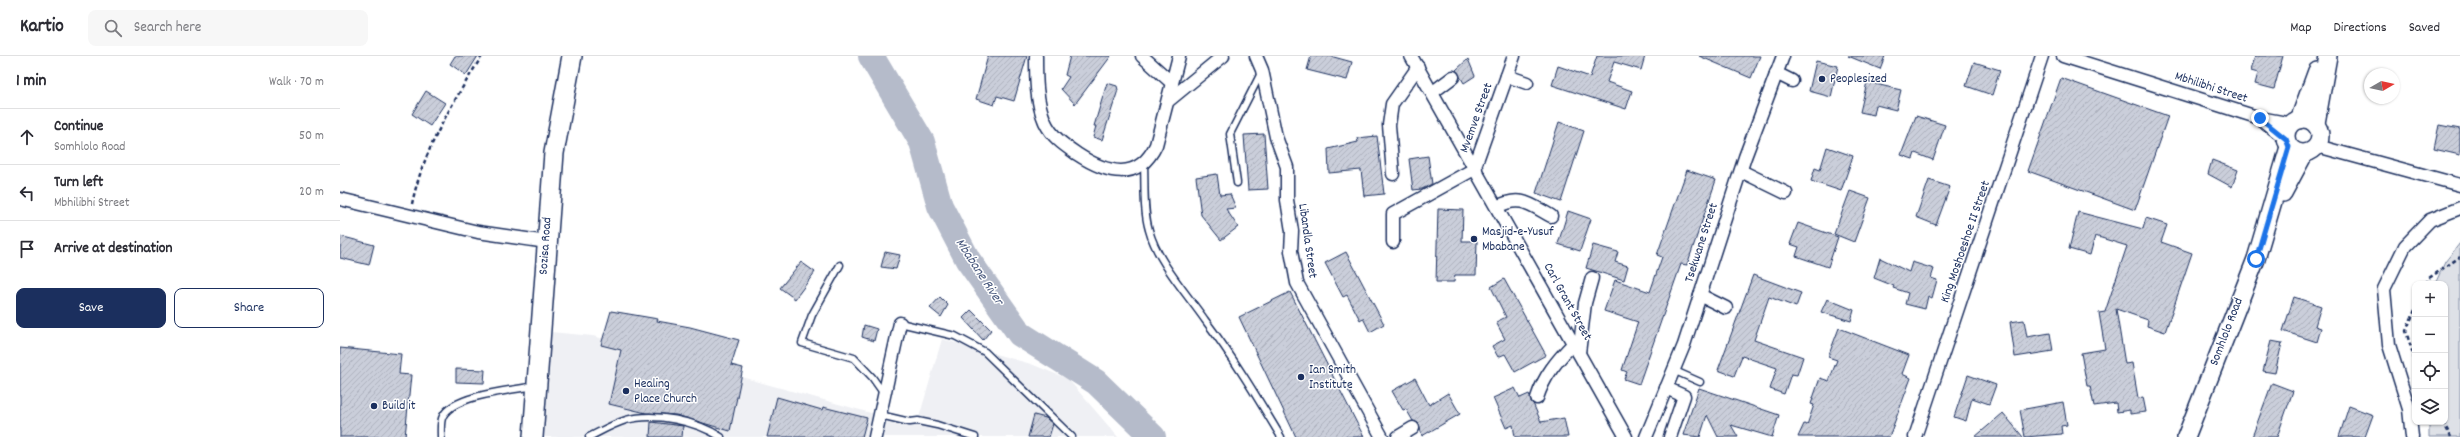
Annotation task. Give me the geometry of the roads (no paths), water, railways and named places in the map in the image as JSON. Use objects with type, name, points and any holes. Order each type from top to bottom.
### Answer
[{"type":"main road","name":"Sozisa Road","points":[[534,437],[554,153],[572,56]]},
{"type":"main road","name":"Somhlolo Road","points":[[2186,437],[2256,259],[2265,227],[2298,138],[2323,56]]},
{"type":"main road","points":[[2298,138],[2308,119],[2316,124],[2328,56]]},
{"type":"street","points":[[1036,56],[1035,85],[1045,122],[1059,142],[1101,169],[1120,171],[1144,164],[1156,145],[1179,56]]},
{"type":"street","points":[[1142,56],[1172,83]]},
{"type":"street","name":"Libandla Street","points":[[1256,56],[1262,70],[1276,137],[1287,167],[1287,200],[1292,232],[1291,251],[1298,283],[1382,437]]},
{"type":"street","name":"Carl Grant Street","points":[[1411,56],[1433,92],[1626,437]]},
{"type":"street","name":"Mvemve Street","points":[[1475,167],[1514,56]]},
{"type":"street","name":"Tsekwane Street","points":[[1646,437],[1673,370],[1700,295],[1741,171],[1783,56]]},
{"type":"street","name":"King Moshoeshoe II Street","points":[[1915,437],[2042,56]]},
{"type":"street","name":"Mbhilibhi Street","points":[[2063,56],[2260,118],[2298,138],[2460,185]]},
{"type":"street","points":[[1168,101],[1218,57]]},
{"type":"street","points":[[1393,174],[1389,125],[1392,104],[1418,68]]},
{"type":"street","points":[[1776,74],[1792,81]]},
{"type":"street","points":[[1507,76],[1528,83]]},
{"type":"street","points":[[1433,92],[1453,77]]},
{"type":"street","points":[[1393,242],[1393,214],[1475,167]]},
{"type":"street","points":[[1741,171],[1786,193]]},
{"type":"street","points":[[340,199],[478,232],[547,242]]},
{"type":"street","points":[[1497,207],[1509,200],[1526,202],[1551,216]]},
{"type":"street","points":[[2412,437],[2409,409],[2389,345],[2384,289],[2405,246],[2430,220],[2460,208]]},
{"type":"street","points":[[1537,398],[1542,383],[1556,360],[1576,348],[1585,303],[1592,278]]},
{"type":"street","points":[[1700,295],[1726,308]]},
{"type":"street","points":[[875,437],[900,323]]},
{"type":"street","points":[[1666,388],[1684,396],[1670,437]]},
{"type":"street","points":[[1398,437],[1413,428]]},
{"type":"lane","points":[[1237,183],[1230,134],[1262,70]]},
{"type":"lane","points":[[1144,164],[1145,209],[1149,232],[1168,270],[1206,321],[1258,398],[1281,437]]},
{"type":"lane","points":[[840,265],[812,315],[802,343],[854,358],[872,377],[884,394]]},
{"type":"lane","points":[[900,323],[955,336],[985,352],[1072,437]]},
{"type":"lane","points":[[1673,370],[1700,382]]},
{"type":"lane","points":[[441,437],[443,416],[453,405],[487,395],[537,386]]},
{"type":"lane","points":[[880,415],[910,422],[918,421],[931,423],[975,437]]},
{"type":"lane","points":[[590,437],[626,420],[655,418],[691,424],[721,437]]},
{"type":"waterway","name":"Mbabane River","points":[[871,56],[922,142],[940,206],[968,260],[1020,334],[1096,382],[1153,437]]},
{"type":"place","name":"Peoplesized","points":[[1822,79]]},
{"type":"place","name":"Masjid-e-Yusuf Mbabane","points":[[1474,239]]},
{"type":"place","name":"Ian Smith Institute","points":[[1301,377]]},
{"type":"place","name":"Healing Place Church","points":[[626,391]]},
{"type":"place","name":"Build it","points":[[374,406]]}]
